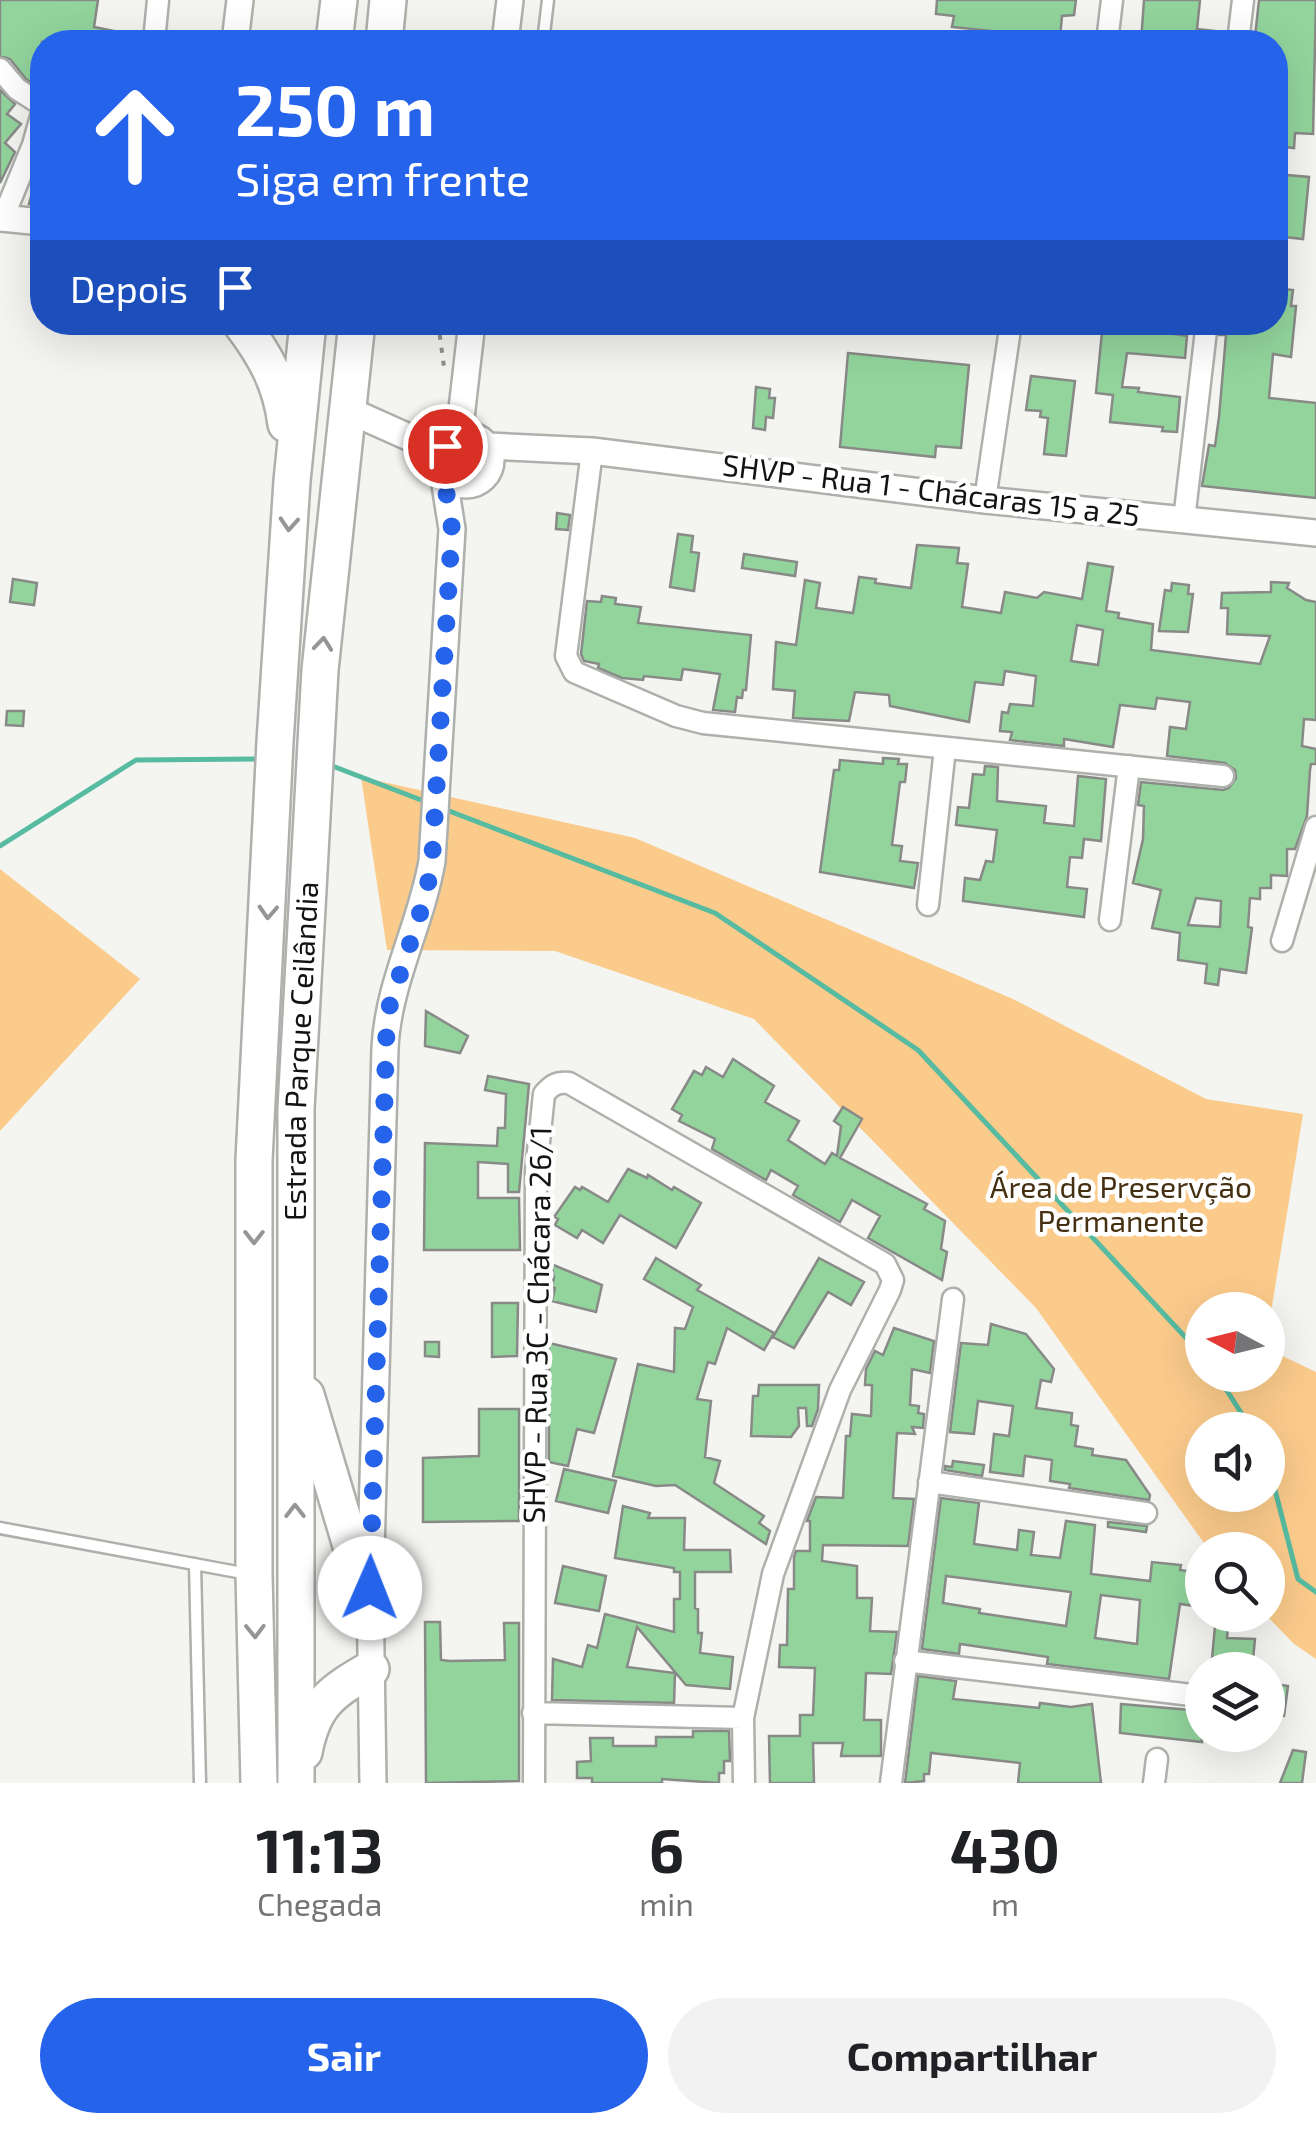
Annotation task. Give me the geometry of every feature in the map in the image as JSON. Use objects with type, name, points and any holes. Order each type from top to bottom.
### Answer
[{"type":"highway","points":[[385,30],[388,0]]},
{"type":"highway","points":[[249,335],[275,374],[283,399],[292,481]]},
{"type":"highway","name":"Estrada Parque Ceilândia","points":[[259,1783],[254,1576],[254,1160],[275,742],[292,481],[307,335]]},
{"type":"highway","name":"Estrada Parque Ceilândia","points":[[297,1783],[296,1109],[320,670],[356,335]]},
{"type":"highway","points":[[294,1359],[355,1559],[370,1588]]},
{"type":"highway","points":[[297,1783],[308,1731],[331,1692],[371,1669]]},
{"type":"street","points":[[155,30],[158,0]]},
{"type":"street","points":[[236,30],[240,0]]},
{"type":"street","points":[[506,30],[510,0]]},
{"type":"street","points":[[1108,30],[1112,0]]},
{"type":"street","points":[[1239,30],[1242,0]]},
{"type":"street","points":[[0,69],[30,99]]},
{"type":"street","points":[[30,153],[2,218],[30,221]]},
{"type":"street","points":[[373,1783],[370,1588],[387,1014],[426,895],[432,861],[452,529],[447,451],[469,335]]},
{"type":"street","points":[[985,500],[1009,335]]},
{"type":"street","points":[[1184,520],[1205,335]]},
{"type":"street","points":[[348,410],[447,451],[478,436],[488,446],[492,458],[486,476],[452,529]]},
{"type":"street","name":"SHVP - Rua 1 - Chácaras 15 a 25","points":[[488,446],[592,451],[985,500],[1316,533]]},
{"type":"street","name":"SHVP - Rua 1 - Chácaras 15 a 25","points":[[486,476],[547,450]]},
{"type":"street","points":[[447,451],[456,483],[472,485],[486,476]]},
{"type":"street","points":[[592,451],[566,656],[574,672],[676,716],[703,723],[1223,776]]},
{"type":"street","points":[[928,905],[945,748]]},
{"type":"street","points":[[1110,920],[1129,766]]},
{"type":"street","points":[[1282,942],[1316,828]]},
{"type":"street","name":"SHVP - Rua 3C - Chácara 26/1","points":[[534,1783],[536,1171],[544,1094],[560,1082],[886,1264],[891,1272],[890,1290],[840,1390],[773,1574],[743,1718],[744,1783]]},
{"type":"street","points":[[891,1783],[953,1299]]},
{"type":"street","points":[[928,1482],[1146,1513]]},
{"type":"street","points":[[905,1661],[1185,1694]]},
{"type":"street","points":[[534,1712],[743,1718]]},
{"type":"street","points":[[1154,1783],[1157,1759]]},
{"type":"lane","points":[[544,30],[548,0]]},
{"type":"lane","points":[[0,1528],[254,1576]]},
{"type":"lane","points":[[196,1564],[200,1783]]},
{"type":"green space","name":"Área de Preservção Permanente","points":[[361,777],[635,838],[1013,999],[1206,1099],[1303,1114],[1274,1292],[1185,1292],[1185,1392],[1285,1392],[1285,1357],[1316,1372],[1316,1659],[1282,1632],[1285,1532],[1196,1532],[1036,1308],[754,1019],[555,951],[387,950]]},
{"type":"green space","points":[[0,869],[140,979],[0,1131]]},
{"type":"building","points":[[0,0],[98,0],[94,27],[109,30],[30,30],[30,82],[10,59],[0,56]]},
{"type":"building","points":[[937,0],[1076,0],[1074,15],[1062,16],[1061,30],[952,27],[954,16],[936,14]]},
{"type":"building","points":[[1144,0],[1200,0],[1197,29],[1206,30],[1142,30]]},
{"type":"building","points":[[1259,0],[1316,0],[1313,134],[1295,133],[1294,148],[1288,147],[1288,30],[1256,30]]},
{"type":"building","points":[[0,90],[15,104],[7,114],[21,124],[5,143],[15,152],[0,183]]},
{"type":"building","points":[[1288,175],[1309,177],[1303,239],[1288,237]]},
{"type":"building","points":[[1288,289],[1293,290],[1291,306],[1296,306],[1291,357],[1273,354],[1269,398],[1316,403],[1316,498],[1202,486],[1209,445],[1215,446],[1226,335],[1288,335]]},
{"type":"building","points":[[1102,335],[1187,336],[1185,358],[1127,353],[1122,387],[1180,397],[1177,432],[1110,422],[1113,395],[1096,393]]},
{"type":"building","points":[[848,353],[969,365],[961,448],[936,446],[935,457],[840,447]]},
{"type":"building","points":[[1031,376],[1075,381],[1066,456],[1044,454],[1048,418],[1040,417],[1041,411],[1026,410]]},
{"type":"building","points":[[756,387],[770,389],[769,398],[775,398],[773,418],[766,417],[765,430],[753,428]]},
{"type":"building","points":[[557,513],[570,515],[568,530],[556,529]]},
{"type":"building","points":[[678,534],[693,536],[691,552],[699,553],[694,591],[670,587]]},
{"type":"building","points":[[917,545],[959,548],[957,563],[968,564],[962,607],[1001,613],[1005,592],[1037,598],[1044,592],[1082,599],[1088,563],[1113,567],[1106,611],[1119,613],[1118,618],[1153,624],[1151,650],[1260,664],[1270,636],[1227,634],[1228,608],[1221,608],[1222,593],[1271,592],[1271,582],[1289,583],[1287,588],[1316,602],[1316,720],[1304,719],[1302,746],[1316,749],[1316,764],[1311,764],[1310,770],[1307,816],[1295,849],[1287,849],[1287,876],[1271,875],[1271,888],[1260,888],[1260,899],[1250,898],[1248,927],[1252,928],[1246,973],[1220,969],[1218,985],[1205,983],[1207,964],[1178,960],[1180,933],[1152,928],[1161,890],[1133,883],[1143,839],[1144,806],[1138,805],[1141,782],[1223,790],[1236,778],[1235,770],[1225,763],[1167,756],[1170,727],[1186,729],[1190,702],[1157,698],[1155,709],[1120,705],[1113,747],[1064,739],[1064,746],[1010,740],[1012,732],[1000,731],[1002,712],[1008,713],[1010,704],[1033,706],[1036,676],[1005,671],[1003,685],[975,682],[969,722],[890,706],[889,695],[855,692],[849,721],[793,718],[795,691],[773,689],[776,642],[796,645],[805,580],[820,583],[816,608],[853,613],[859,577],[911,588]],"holes":[[[1077,625],[1103,630],[1098,665],[1071,661]],[[1196,898],[1221,901],[1220,927],[1188,925]]]},
{"type":"building","points":[[744,554],[797,562],[795,576],[742,568]]},
{"type":"building","points":[[13,579],[37,583],[34,605],[10,602]]},
{"type":"building","points":[[1172,583],[1189,585],[1188,594],[1193,594],[1188,632],[1159,631],[1165,590],[1171,591]]},
{"type":"building","points":[[602,596],[616,598],[615,604],[641,607],[638,623],[751,635],[746,690],[742,698],[737,697],[735,712],[713,710],[720,674],[683,669],[681,680],[622,678],[598,668],[599,664],[584,661],[581,654],[587,601],[601,602]]},
{"type":"building","points":[[7,711],[24,711],[23,726],[6,725]]},
{"type":"building","points":[[883,758],[907,764],[905,782],[900,782],[892,845],[902,846],[900,861],[918,863],[914,888],[820,872],[834,770],[839,770],[840,760],[883,764]]},
{"type":"building","points":[[985,766],[998,767],[997,801],[1046,806],[1044,823],[1074,826],[1078,776],[1106,779],[1101,841],[1084,839],[1082,858],[1070,857],[1067,887],[1087,889],[1084,917],[963,901],[965,878],[980,880],[986,861],[993,862],[997,830],[956,825],[958,807],[969,808],[973,774],[984,775]]},
{"type":"building","points":[[426,1011],[468,1036],[460,1053],[425,1046]]},
{"type":"building","points":[[733,1059],[774,1086],[765,1102],[799,1121],[788,1140],[825,1164],[832,1153],[837,1156],[841,1126],[834,1121],[843,1107],[862,1119],[840,1158],[927,1204],[924,1209],[945,1221],[941,1249],[947,1252],[942,1280],[868,1238],[880,1216],[852,1200],[840,1222],[793,1195],[798,1186],[771,1170],[766,1180],[712,1149],[715,1139],[679,1121],[682,1115],[672,1109],[694,1071],[702,1075],[706,1067],[723,1077]]},
{"type":"building","points":[[488,1076],[529,1084],[519,1192],[508,1192],[508,1164],[478,1162],[478,1198],[519,1198],[520,1250],[424,1250],[425,1143],[497,1146],[498,1128],[505,1128],[506,1094],[485,1090]]},
{"type":"building","points":[[628,1169],[647,1178],[648,1175],[672,1190],[674,1187],[701,1203],[676,1248],[620,1215],[603,1243],[582,1230],[577,1238],[555,1225],[558,1219],[554,1217],[575,1187],[608,1202]]},
{"type":"building","points":[[656,1258],[701,1285],[697,1290],[774,1333],[764,1350],[727,1328],[715,1364],[708,1362],[697,1399],[711,1401],[705,1457],[720,1461],[714,1483],[764,1516],[759,1523],[770,1531],[766,1544],[675,1485],[656,1486],[613,1476],[638,1364],[674,1372],[675,1328],[685,1329],[693,1307],[644,1279]]},
{"type":"building","points":[[819,1258],[864,1282],[851,1305],[828,1292],[794,1348],[773,1337]]},
{"type":"building","points":[[551,1264],[602,1285],[596,1312],[552,1301],[555,1288]]},
{"type":"building","points":[[492,1303],[518,1303],[517,1356],[492,1357]]},
{"type":"building","points":[[991,1324],[1026,1334],[1054,1369],[1051,1382],[1041,1380],[1036,1408],[1072,1413],[1071,1425],[1078,1426],[1075,1446],[1093,1449],[1092,1455],[1126,1460],[1150,1495],[1149,1500],[1069,1488],[1070,1484],[1050,1481],[1052,1460],[1025,1456],[1023,1476],[990,1472],[994,1434],[1009,1436],[1013,1406],[978,1401],[974,1434],[950,1432],[961,1343],[988,1345]]},
{"type":"building","points":[[894,1328],[934,1341],[930,1373],[912,1369],[910,1405],[919,1406],[918,1413],[924,1414],[923,1428],[912,1427],[915,1434],[897,1433],[893,1498],[914,1499],[908,1546],[823,1545],[822,1561],[857,1566],[857,1598],[872,1598],[870,1631],[897,1632],[891,1674],[866,1673],[864,1720],[881,1720],[881,1756],[841,1756],[843,1743],[813,1743],[814,1783],[770,1783],[769,1736],[800,1736],[800,1715],[813,1715],[815,1668],[779,1667],[780,1645],[787,1645],[788,1589],[794,1589],[794,1557],[796,1551],[810,1551],[807,1521],[816,1497],[843,1498],[846,1436],[850,1436],[852,1414],[871,1416],[872,1385],[865,1385],[866,1369],[875,1351],[883,1355]]},
{"type":"building","points":[[425,1342],[439,1342],[439,1357],[425,1356]]},
{"type":"building","points":[[549,1343],[616,1359],[594,1433],[577,1429],[568,1466],[549,1462]]},
{"type":"building","points":[[759,1385],[819,1385],[818,1409],[812,1426],[807,1426],[806,1408],[798,1408],[799,1426],[791,1437],[751,1436],[753,1396],[758,1396]]},
{"type":"building","points":[[479,1409],[519,1409],[519,1521],[423,1522],[423,1458],[479,1456]]},
{"type":"building","points":[[953,1461],[984,1465],[982,1476],[945,1470],[945,1466],[952,1467]]},
{"type":"building","points":[[564,1469],[616,1481],[608,1513],[556,1501]]},
{"type":"building","points":[[941,1498],[979,1503],[974,1544],[1017,1550],[1019,1530],[1034,1532],[1031,1555],[1060,1558],[1066,1521],[1095,1525],[1091,1574],[1150,1581],[1152,1562],[1181,1565],[1180,1570],[1185,1571],[1185,1605],[1180,1604],[1169,1679],[1047,1664],[1048,1657],[960,1644],[959,1654],[922,1649]],"holes":[[[946,1576],[1071,1592],[1066,1626],[979,1613],[980,1609],[943,1603]],[[1101,1595],[1140,1600],[1137,1644],[1095,1638]]]},
{"type":"building","points":[[623,1506],[650,1513],[648,1518],[685,1518],[684,1550],[730,1550],[731,1572],[695,1572],[695,1608],[698,1633],[702,1633],[700,1653],[733,1657],[730,1689],[686,1685],[637,1627],[627,1667],[675,1673],[674,1703],[552,1700],[553,1659],[582,1667],[588,1645],[597,1648],[605,1614],[674,1632],[674,1599],[680,1599],[680,1572],[615,1558]]},
{"type":"building","points":[[1108,1522],[1147,1526],[1146,1532],[1108,1527]]},
{"type":"building","points":[[563,1566],[606,1576],[599,1611],[555,1603]]},
{"type":"building","points":[[425,1622],[440,1622],[441,1660],[450,1661],[505,1660],[504,1623],[519,1623],[519,1781],[426,1783]]},
{"type":"building","points":[[1214,1632],[1228,1632],[1227,1638],[1255,1639],[1254,1652],[1213,1652]]},
{"type":"building","points":[[918,1676],[956,1681],[953,1699],[1039,1708],[1040,1703],[1071,1707],[1092,1704],[1101,1783],[1018,1783],[1020,1763],[931,1753],[929,1774],[924,1774],[924,1781],[905,1783]]},
{"type":"building","points":[[1121,1704],[1185,1710],[1185,1740],[1120,1733]]},
{"type":"building","points":[[693,1731],[729,1731],[730,1761],[724,1761],[719,1783],[662,1779],[662,1783],[592,1783],[592,1778],[577,1778],[577,1762],[591,1761],[590,1738],[613,1738],[613,1746],[656,1746],[656,1737],[693,1737]]},
{"type":"building","points":[[1293,1750],[1306,1752],[1302,1783],[1280,1783]]},
{"type":"waterway","points":[[0,846],[136,760],[262,759]]},
{"type":"waterway","points":[[327,764],[429,803]]},
{"type":"waterway","points":[[444,809],[715,913],[918,1050],[1185,1337]]},
{"type":"waterway","points":[[1228,1392],[1241,1412]]},
{"type":"waterway","points":[[1281,1512],[1298,1579],[1316,1592]]},
{"type":"route","points":[[370,1588],[387,1014],[426,895],[432,861],[452,529],[441,458],[445,446]]}]
